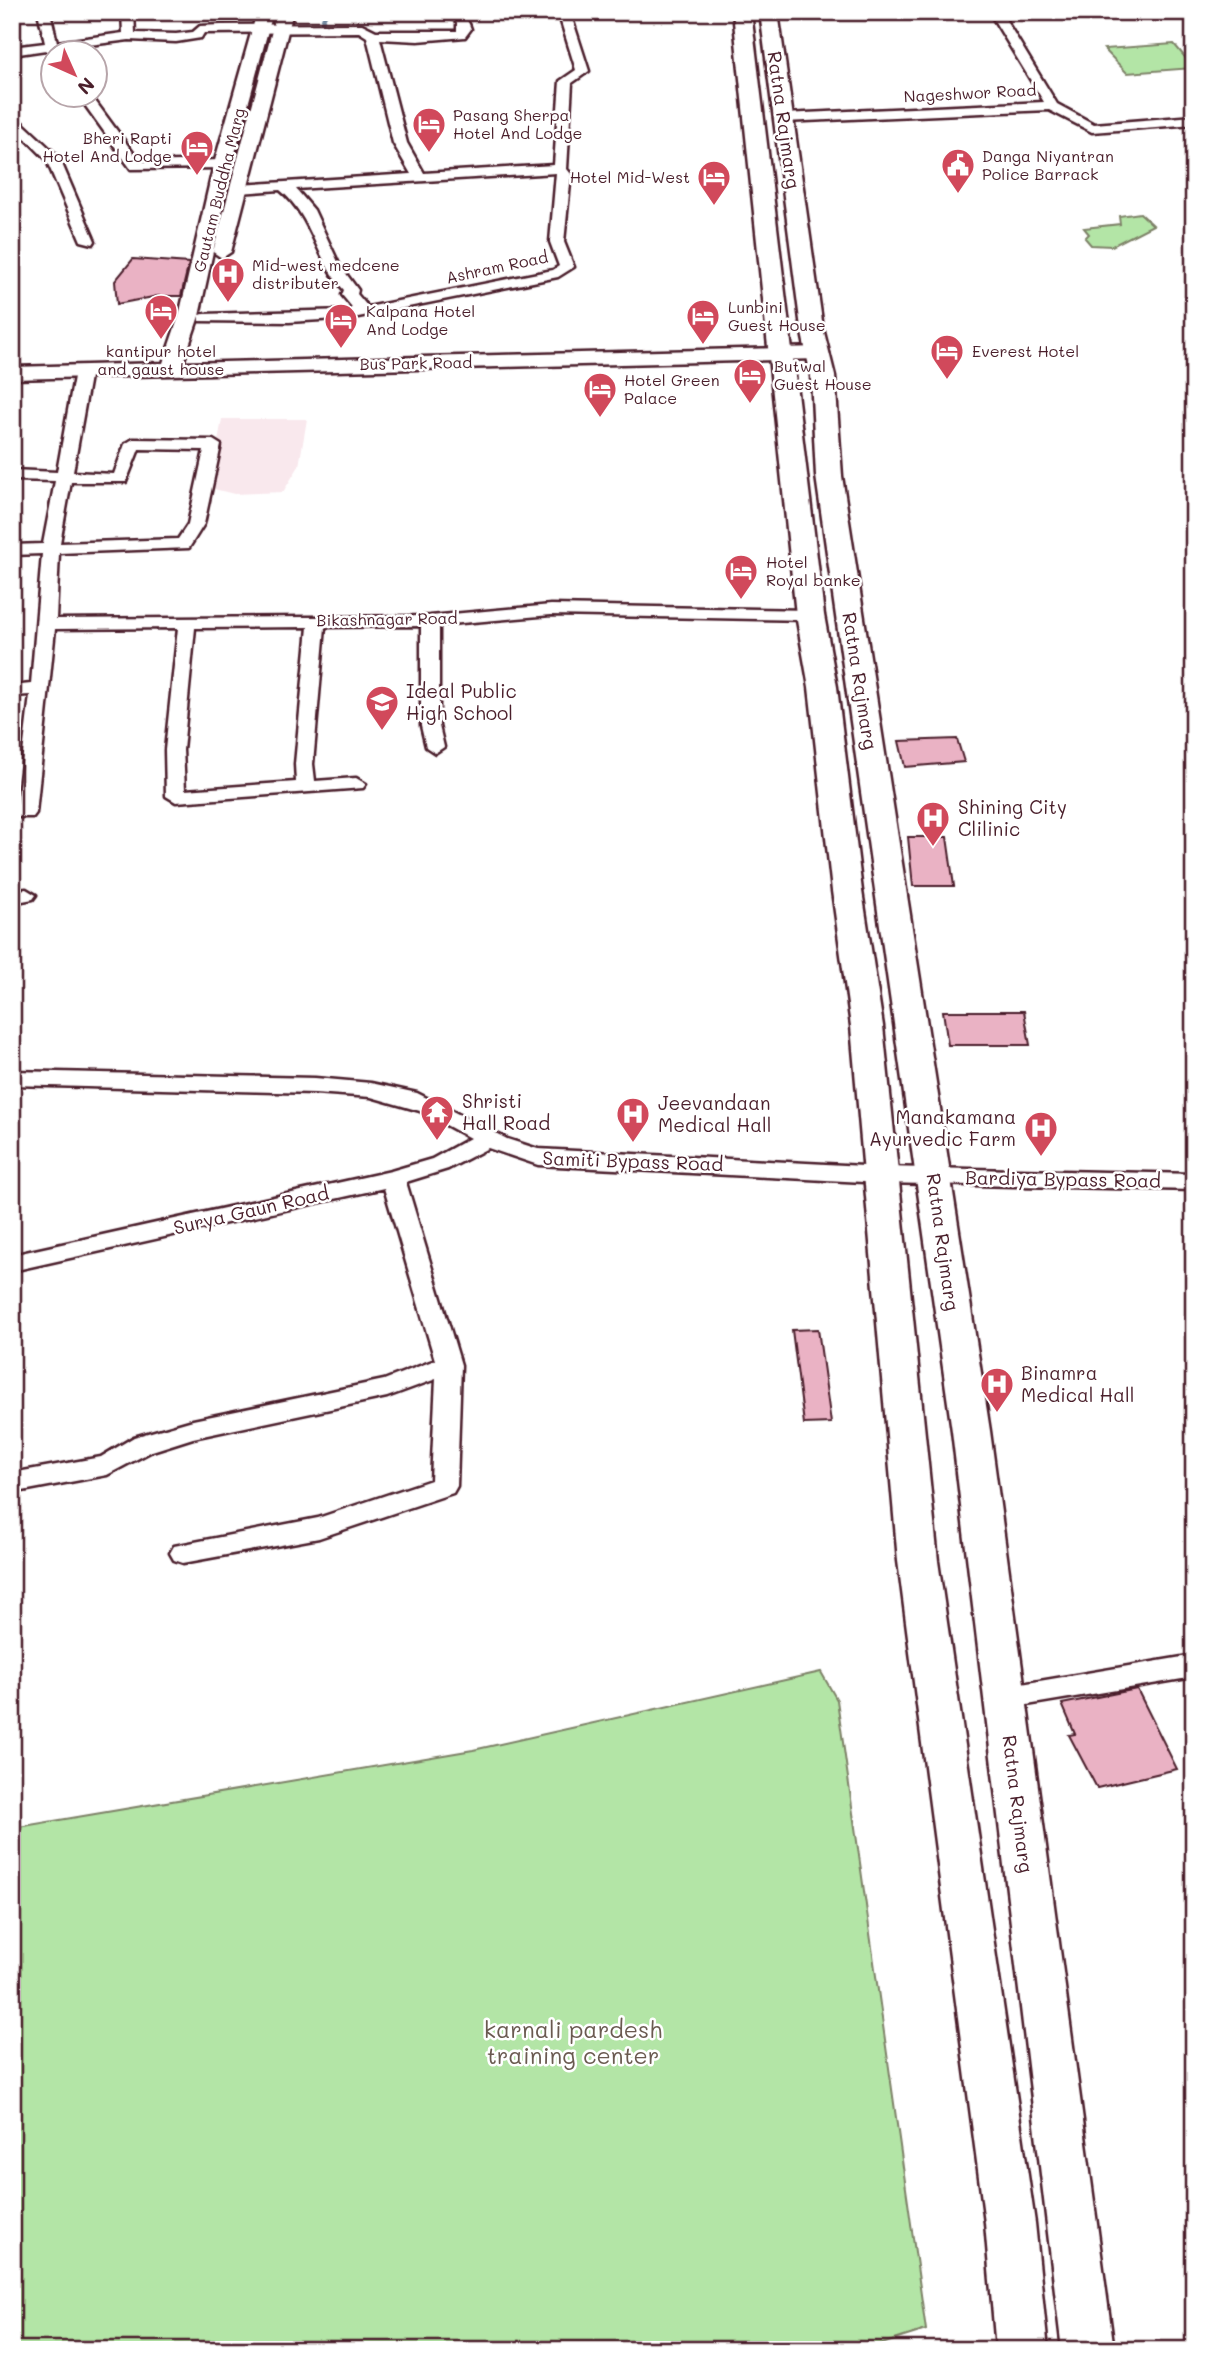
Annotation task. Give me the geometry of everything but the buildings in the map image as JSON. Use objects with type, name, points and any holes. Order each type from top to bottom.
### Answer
[{"type":"highway","name":"Ratna Rajmarg","points":[[741,12],[810,615],[823,687],[883,1175],[902,1416],[916,1548],[1010,2223],[1022,2350]]},
{"type":"highway","name":"Ratna Rajmarg","points":[[769,12],[812,328],[819,352],[829,476],[971,1431],[1088,2350]]},
{"type":"highway","points":[[823,687],[861,685]]},
{"type":"main road","points":[[196,355],[283,20]]},
{"type":"main road","name":"Gautam Buddha Marg","points":[[171,368],[189,316],[223,164],[262,21]]},
{"type":"main road","name":"Bus Park Road","points":[[12,373],[171,368],[196,355],[780,355],[819,352]]},
{"type":"street","points":[[44,12],[49,38]]},
{"type":"street","points":[[128,12],[130,36]]},
{"type":"street","points":[[199,12],[200,30]]},
{"type":"street","points":[[108,40],[130,36],[176,38],[197,34],[200,30],[283,20],[362,28],[373,35],[461,34],[465,29],[462,20],[448,12]]},
{"type":"street","name":"Ashram Road","points":[[204,318],[353,314],[558,273],[567,267],[557,242],[564,174],[560,169],[562,137],[567,122],[566,81],[583,71],[564,12]]},
{"type":"street","points":[[995,12],[1050,99],[1051,106]]},
{"type":"street","points":[[1188,12],[1194,16]]},
{"type":"street","points":[[373,35],[400,143],[420,177]]},
{"type":"street","points":[[12,51],[38,50]]},
{"type":"street","name":"Nageshwor Road","points":[[784,118],[1051,106],[1092,128],[1194,120]]},
{"type":"street","points":[[93,108],[135,166],[223,164]]},
{"type":"street","points":[[12,117],[52,157],[88,241]]},
{"type":"street","points":[[239,189],[560,169]]},
{"type":"street","points":[[283,186],[306,205],[317,222],[318,232],[336,277],[351,290],[349,295],[361,307],[353,314]]},
{"type":"street","points":[[26,813],[47,624],[51,549],[83,371]]},
{"type":"street","points":[[12,475],[120,479],[133,444],[213,445],[196,524],[183,544],[12,550]]},
{"type":"street","name":"Bikashnagar Road","points":[[47,624],[430,621],[551,610],[810,615]]},
{"type":"street","points":[[306,787],[304,764],[317,620]]},
{"type":"street","points":[[430,621],[430,726],[435,747]]},
{"type":"street","points":[[187,622],[174,750],[176,796],[356,783]]},
{"type":"street","points":[[12,691],[38,689]]},
{"type":"street","name":"Samiti Bypass Road","points":[[12,1077],[334,1086],[390,1093],[446,1114],[485,1140],[519,1154],[538,1157],[933,1176]]},
{"type":"street","name":"Surya Gaun Road","points":[[12,1264],[393,1178],[440,1164],[485,1140]]},
{"type":"street","name":"Bardiya Bypass Road","points":[[933,1176],[1194,1182]]},
{"type":"street","points":[[183,1553],[319,1528],[444,1486],[449,1365],[393,1178]]},
{"type":"street","points":[[12,1483],[107,1465],[143,1444],[193,1429],[387,1388],[449,1365]]},
{"type":"street","points":[[1004,1698],[1194,1666]]},
{"type":"shaded area","points":[[222,419],[307,419],[299,466],[283,492],[234,494],[210,488]]},
{"type":"green space","points":[[1174,44],[1194,68],[1127,73],[1104,49]]},
{"type":"green space","points":[[1140,213],[1153,225],[1112,246],[1091,245],[1085,238],[1089,234],[1084,228],[1120,224],[1119,216]]},
{"type":"green space","name":"karnali pardesh training center","points":[[821,1672],[837,1700],[926,2330],[863,2350],[12,2350],[12,1828],[473,1750]]},
{"type":"waterway","points":[[321,24],[326,12]]},
{"type":"place","name":"Pasang Sherpa Hotel And Lodge","points":[[429,154]]},
{"type":"place","name":"Bheri Rapti Hotel And Lodge","points":[[197,177]]},
{"type":"place","name":"Danga Niyantran Police Barrack","points":[[958,195]]},
{"type":"place","name":"Hotel Mid-West","points":[[714,207]]},
{"type":"place","name":"Mid-west medcene distributer","points":[[228,304]]},
{"type":"place","name":"kantipur hotel and gaust house","points":[[161,341]]},
{"type":"place","name":"Lunbini Guest House","points":[[703,346]]},
{"type":"place","name":"Kalpana Hotel And Lodge","points":[[341,350]]},
{"type":"place","name":"Everest Hotel","points":[[947,381]]},
{"type":"place","name":"Butwal Guest House","points":[[750,405]]},
{"type":"place","name":"Hotel Green Palace","points":[[600,419]]},
{"type":"place","name":"Hotel Royal banke","points":[[741,601]]},
{"type":"place","name":"Ideal Public High School","points":[[382,732]]},
{"type":"place","name":"Shining City Clilinic","points":[[933,848]]},
{"type":"place","name":"Shristi Hall Road","points":[[437,1142]]},
{"type":"place","name":"Jeevandaan Medical Hall","points":[[633,1144]]},
{"type":"place","name":"Manakamana Ayurvedic Farm","points":[[1041,1158]]},
{"type":"place","name":"Binamra Medical Hall","points":[[997,1414]]}]
